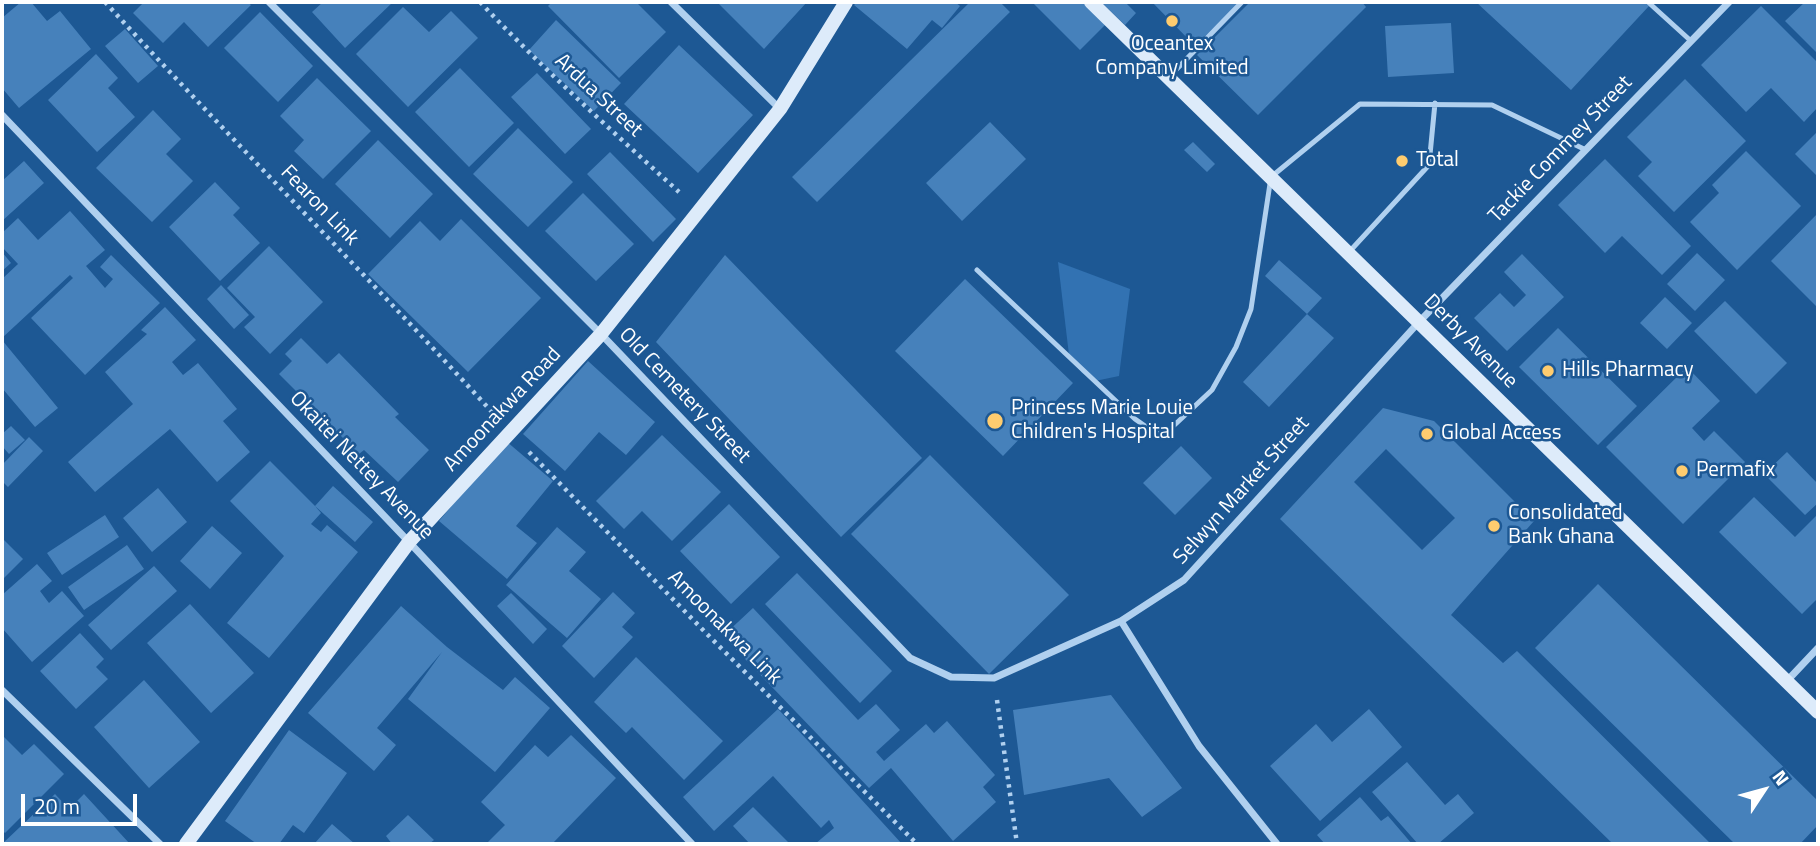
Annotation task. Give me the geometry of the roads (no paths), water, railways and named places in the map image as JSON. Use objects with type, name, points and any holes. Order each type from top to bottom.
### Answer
[{"type":"street","name":"Old Cemetery Street","points":[[269,2],[601,334],[910,658],[951,677],[994,678],[1121,621]]},
{"type":"street","points":[[671,2],[780,109]]},
{"type":"street","name":"Amoonakwa Road","points":[[186,844],[409,541],[601,334],[780,109],[846,2]]},
{"type":"street","name":"Derby Avenue","points":[[1091,2],[1818,712]]},
{"type":"street","name":"Tackie Commey Street","points":[[1419,322],[1729,2]]},
{"type":"street","name":"Okaitei Nettey Avenue","points":[[2,115],[409,541],[692,844]]},
{"type":"street","name":"Selwyn Market Street","points":[[1121,621],[1184,580],[1419,322]]},
{"type":"street","points":[[1121,621],[1199,747],[1277,844]]},
{"type":"street","points":[[1786,682],[1818,648]]},
{"type":"street","points":[[2,690],[160,844]]},
{"type":"lane","points":[[1169,78],[1242,2]]},
{"type":"lane","points":[[1648,2],[1691,41]]},
{"type":"lane","points":[[1349,252],[1429,165],[1435,103]]},
{"type":"lane","points":[[977,270],[1135,419],[1155,433],[1168,431],[1212,390],[1236,347],[1251,309],[1271,177],[1360,104],[1493,105],[1586,150]]},
{"type":"place","name":"Oceantex Company Limited","points":[[1172,21]]},
{"type":"place","name":"Total","points":[[1402,161]]},
{"type":"place","name":"Hills Pharmacy","points":[[1548,371]]},
{"type":"place","name":"Princess Marie Louie Children's Hospital","points":[[995,421]]},
{"type":"place","name":"Global Access","points":[[1427,434]]},
{"type":"place","name":"Permafix","points":[[1682,471]]},
{"type":"place","name":"Consolidated Bank Ghana","points":[[1494,526]]}]
